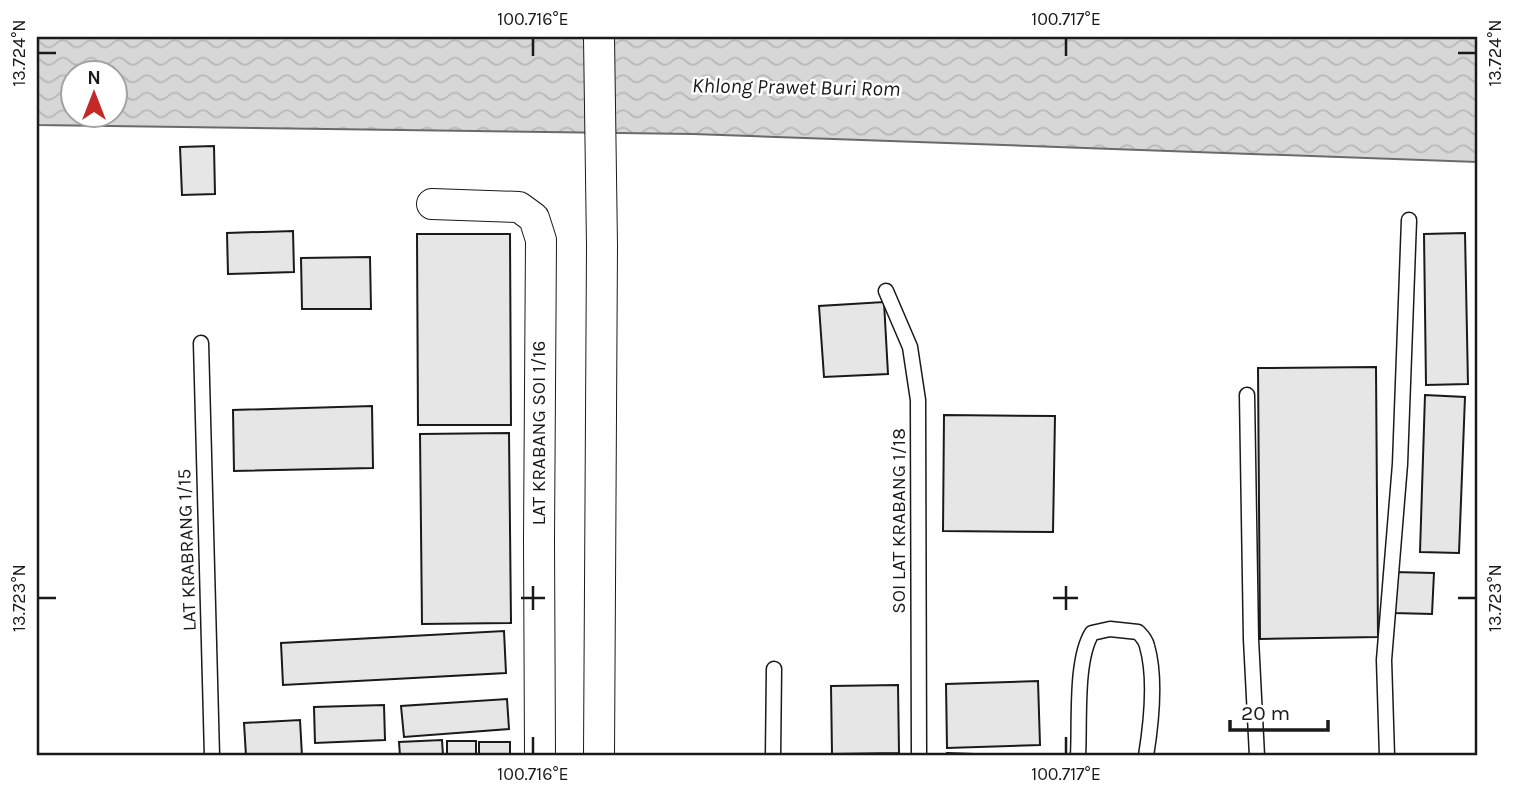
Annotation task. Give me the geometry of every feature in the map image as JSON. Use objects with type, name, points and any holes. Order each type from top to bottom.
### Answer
[{"type":"street","points":[[599,37],[602,246],[599,756]]},
{"type":"street","name":"LAT KRABANG SOI 1/16","points":[[432,204],[519,207],[534,218],[541,240],[540,756]]},
{"type":"lane","points":[[1387,756],[1384,660],[1400,464],[1409,220]]},
{"type":"lane","name":"SOI LAT KRABANG 1/18","points":[[886,291],[909,347],[918,400],[919,756]]},
{"type":"lane","name":"LAT KRABRANG 1/15","points":[[201,343],[212,756]]},
{"type":"lane","points":[[1247,396],[1251,639],[1257,756]]},
{"type":"lane","points":[[1078,756],[1084,646],[1092,633],[1110,629],[1138,632],[1147,643],[1151,673],[1146,756]]},
{"type":"lane","points":[[772,756],[774,668]]},
{"type":"water","name":"Khlong Prawet Buri Rom","points":[[37,37],[1477,37],[1477,162],[693,134],[130,126],[130,60],[60,60],[60,125],[37,125]]},
{"type":"building","points":[[214,146],[215,194],[182,195],[180,147]]},
{"type":"building","points":[[293,231],[294,272],[228,274],[227,233]]},
{"type":"building","points":[[1465,233],[1468,384],[1426,385],[1424,234]]},
{"type":"building","points":[[417,234],[510,234],[511,425],[418,425]]},
{"type":"building","points":[[370,257],[371,309],[302,309],[301,258]]},
{"type":"building","points":[[884,302],[888,374],[824,377],[819,306]]},
{"type":"building","points":[[1376,367],[1378,637],[1260,639],[1258,368]]},
{"type":"building","points":[[1425,395],[1465,397],[1459,553],[1420,552]]},
{"type":"building","points":[[372,406],[373,468],[234,471],[233,410]]},
{"type":"building","points":[[944,415],[1055,416],[1053,532],[943,531]]},
{"type":"building","points":[[509,433],[511,623],[422,624],[420,434]]},
{"type":"building","points":[[1394,572],[1434,573],[1432,614],[1393,613]]},
{"type":"building","points":[[504,631],[506,673],[283,685],[281,643]]},
{"type":"building","points":[[1038,681],[1040,745],[947,748],[946,684]]},
{"type":"building","points":[[898,685],[899,753],[832,754],[831,686]]},
{"type":"building","points":[[507,699],[509,729],[404,737],[401,706]]},
{"type":"building","points":[[384,705],[385,740],[315,743],[314,707]]},
{"type":"building","points":[[300,720],[302,756],[246,756],[244,723]]},
{"type":"building","points":[[442,740],[443,756],[400,756],[399,742]]},
{"type":"building","points":[[447,741],[476,741],[476,756],[447,756]]},
{"type":"building","points":[[479,742],[510,742],[510,756],[479,756]]},
{"type":"building","points":[[947,753],[1002,755],[1002,756],[947,756]]}]
